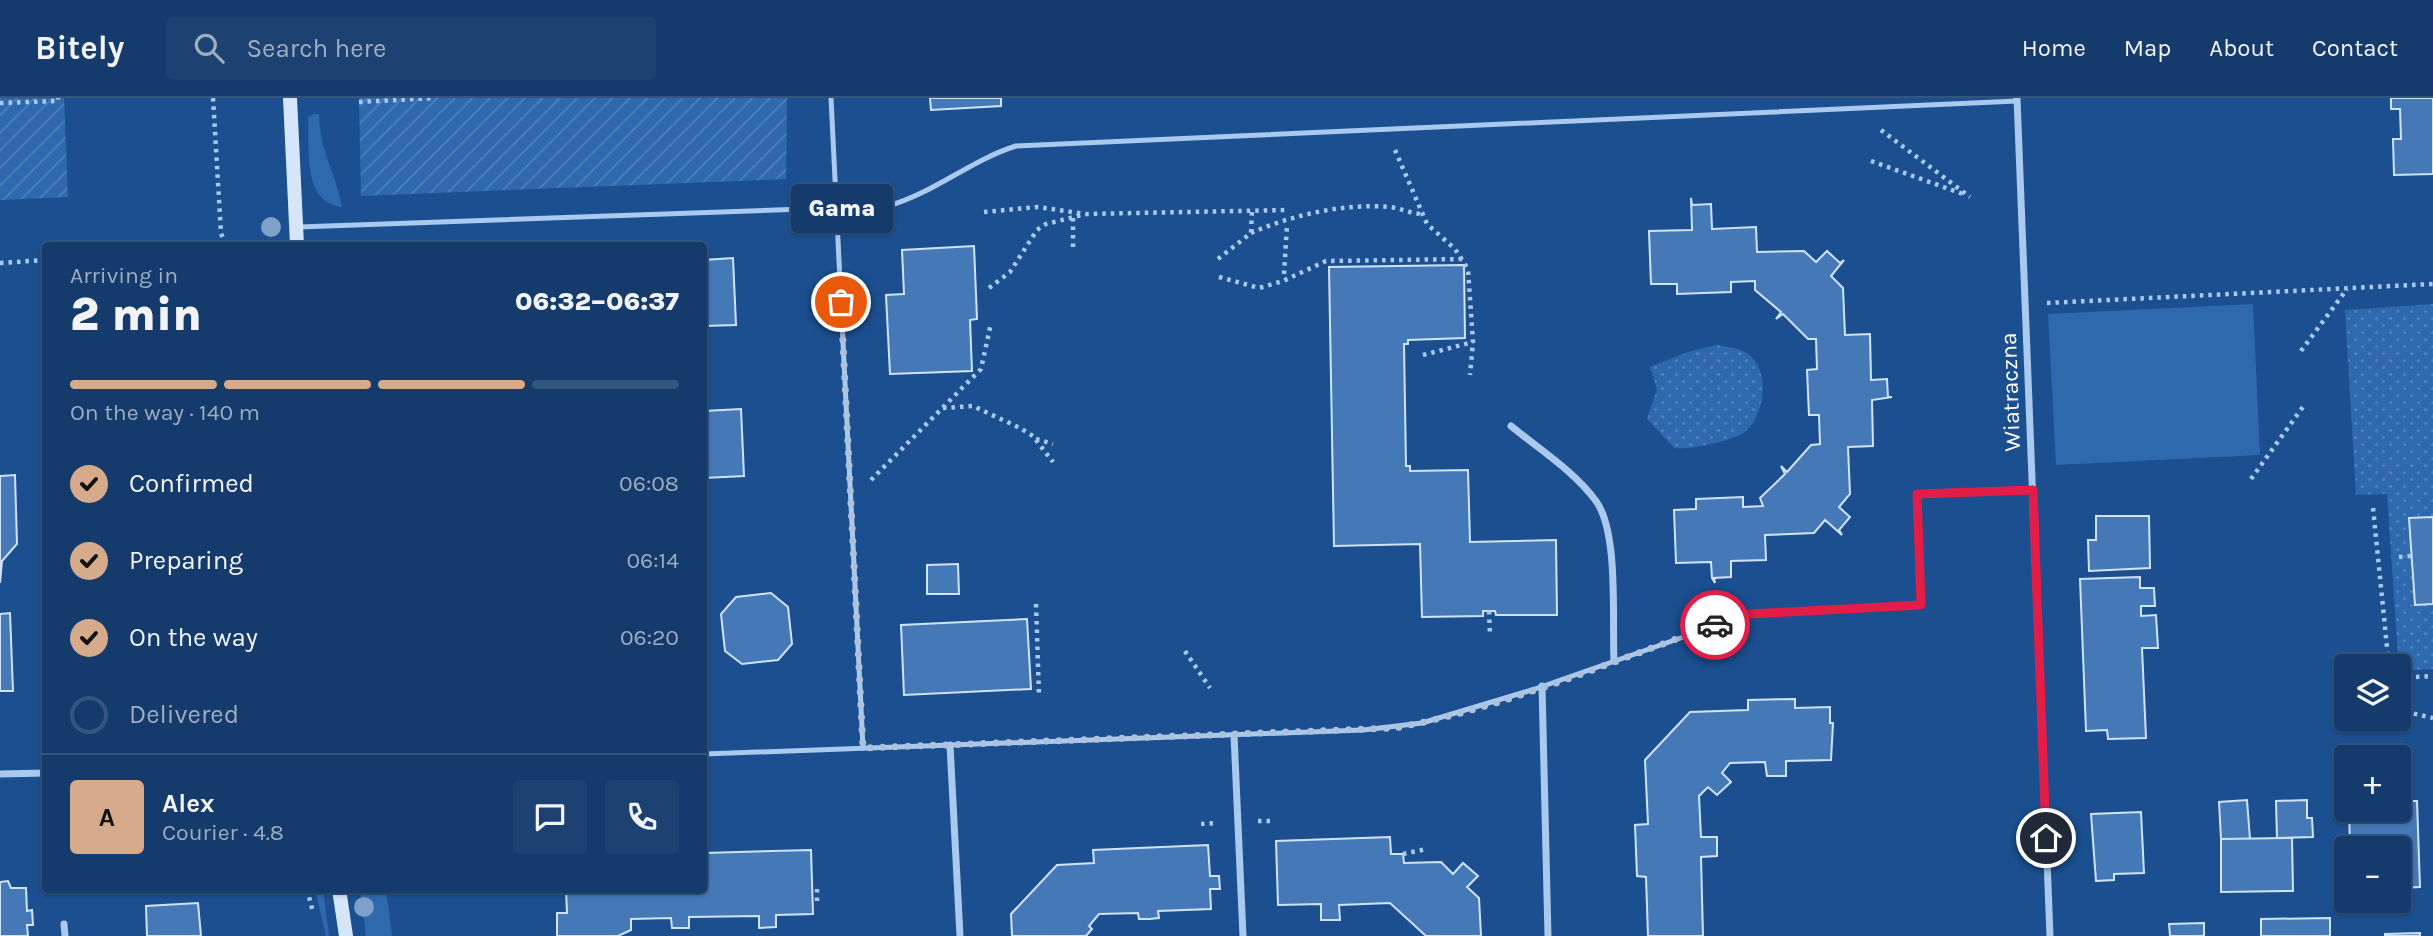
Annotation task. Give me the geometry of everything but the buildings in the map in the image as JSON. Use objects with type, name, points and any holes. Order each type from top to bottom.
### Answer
[{"type":"street","points":[[289,98],[296,242]]},
{"type":"street","name":"Wiatraczna","points":[[2017,100],[2050,936]]},
{"type":"street","points":[[1511,426],[1578,481],[1597,502],[1606,520],[1610,543],[1614,661]]},
{"type":"street","points":[[1542,686],[1548,936]]},
{"type":"street","points":[[1234,735],[1243,936]]},
{"type":"street","points":[[950,745],[960,936]]},
{"type":"street","points":[[0,774],[42,773]]},
{"type":"street","points":[[340,893],[346,936]]},
{"type":"street","points":[[64,924],[65,936]]},
{"type":"lane","points":[[831,98],[863,748]]},
{"type":"lane","points":[[296,227],[888,206],[910,200],[998,152],[1016,146],[2017,100]]},
{"type":"lane","points":[[707,754],[1234,735],[1395,728],[1422,723],[1542,686],[1749,614],[1921,605],[1917,494],[2033,490]]},
{"type":"path","points":[[0,103],[58,101],[58,98]]},
{"type":"path","points":[[214,98],[221,233],[224,242]]},
{"type":"path","points":[[359,102],[434,98]]},
{"type":"path","points":[[1871,122],[1970,197],[1871,161]]},
{"type":"path","points":[[1387,130],[1427,224],[1464,258],[1469,281],[1473,342],[1470,375]]},
{"type":"path","points":[[984,212],[1038,207],[1086,214],[1287,210]]},
{"type":"path","points":[[1219,259],[1251,233],[1287,217],[1392,207],[1405,213],[1421,214]]},
{"type":"path","points":[[1251,210],[1251,233]]},
{"type":"path","points":[[989,288],[1010,272],[1037,229],[1045,223],[1086,214]]},
{"type":"path","points":[[1073,218],[1073,252]]},
{"type":"path","points":[[1284,274],[1287,225]]},
{"type":"path","points":[[1219,277],[1259,288],[1283,281],[1326,261],[1464,258]]},
{"type":"path","points":[[0,263],[42,260]]},
{"type":"path","points":[[2039,300],[2052,304],[2433,284]]},
{"type":"path","points":[[2301,351],[2348,288]]},
{"type":"path","points":[[851,501],[981,369],[991,323]]},
{"type":"path","points":[[1423,355],[1473,342]]},
{"type":"path","points":[[2251,479],[2305,404]]},
{"type":"path","points":[[943,408],[974,406],[1020,428],[1035,439],[1054,462]]},
{"type":"path","points":[[1035,439],[1053,444]]},
{"type":"path","points":[[2374,508],[2388,654]]},
{"type":"path","points":[[2399,557],[2411,556]]},
{"type":"path","points":[[1036,604],[1039,695]]},
{"type":"path","points":[[1489,611],[1490,635]]},
{"type":"path","points":[[1185,651],[1210,688]]},
{"type":"path","points":[[2411,677],[2433,676]]},
{"type":"path","points":[[2411,713],[2433,718]]},
{"type":"path","points":[[1403,854],[1427,849]]},
{"type":"path","points":[[817,889],[817,906]]},
{"type":"shaded area","points":[[0,98],[64,98],[68,197],[0,200]]},
{"type":"shaded area","points":[[359,98],[787,98],[786,179],[361,196]]},
{"type":"shaded area","points":[[319,114],[322,140],[342,207],[329,203],[320,195],[310,171],[308,117]]},
{"type":"shaded area","points":[[2253,304],[2260,455],[2056,465],[2048,314]]},
{"type":"shaded area","points":[[2433,304],[2433,669],[2411,670],[2411,654],[2398,654],[2387,494],[2356,495],[2345,310]]},
{"type":"shaded area","points":[[1716,345],[1748,354],[1760,370],[1763,391],[1754,422],[1742,433],[1724,441],[1674,448],[1647,419],[1657,389],[1650,367],[1688,352]]},
{"type":"shaded area","points":[[316,893],[324,893],[329,936],[326,936]]},
{"type":"shaded area","points":[[361,893],[387,893],[392,936],[366,936]]},
{"type":"way so far","points":[[841,302],[863,748],[1395,728],[1422,723],[1535,689],[1715,625]]},
{"type":"place","name":"Gama","points":[[841,302]]},
{"type":"route","points":[[1715,625],[1749,614],[1921,605],[1917,494],[2033,490],[2046,838]]}]
